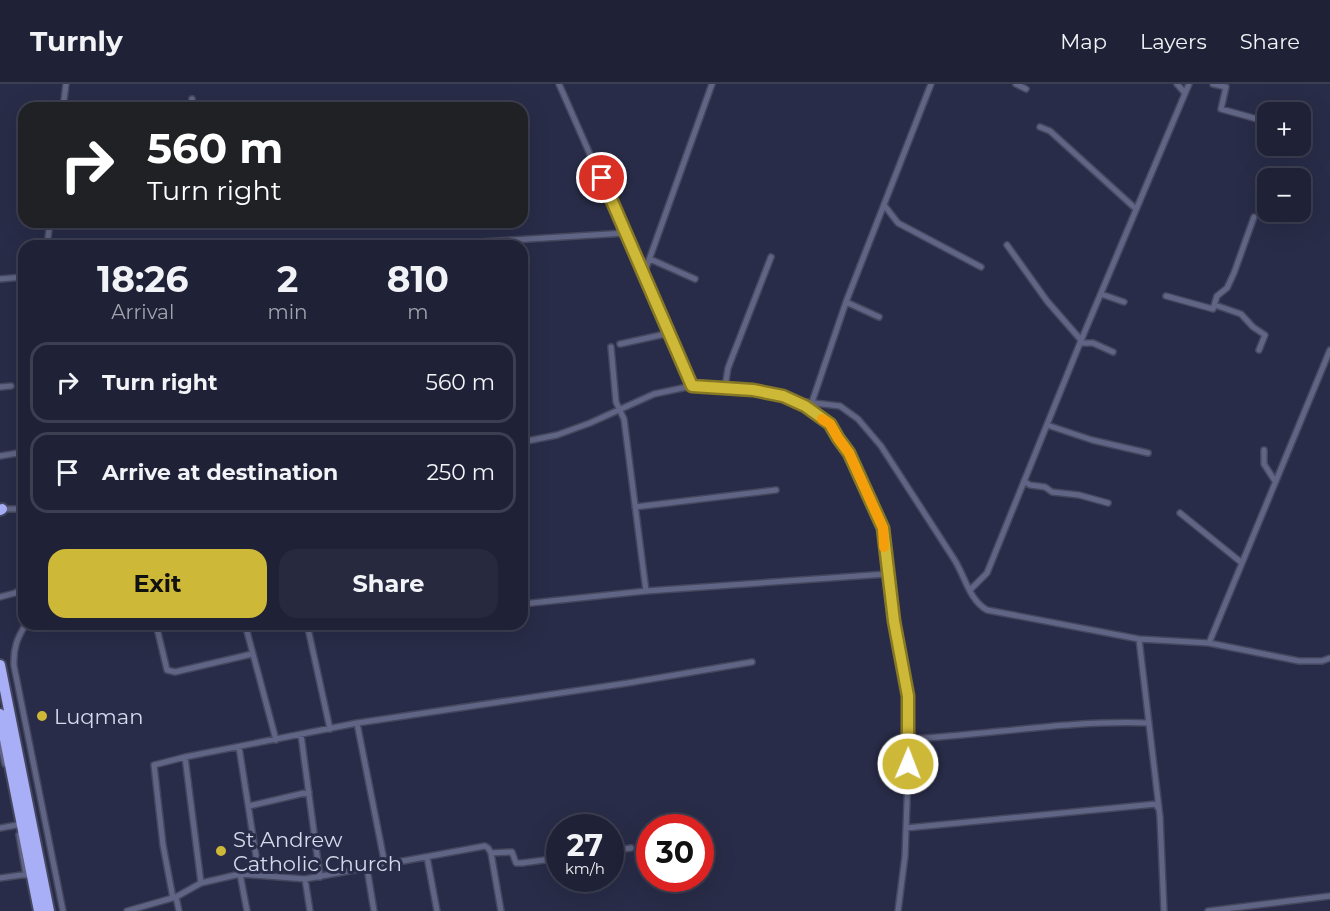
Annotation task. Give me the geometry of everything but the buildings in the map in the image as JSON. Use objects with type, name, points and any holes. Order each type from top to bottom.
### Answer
[{"type":"highway","points":[[0,665],[50,911]]},
{"type":"highway","points":[[0,714],[28,874],[39,911]]},
{"type":"street","points":[[64,102],[66,84]]},
{"type":"street","points":[[559,84],[692,386]]},
{"type":"street","points":[[644,274],[712,84]]},
{"type":"street","points":[[812,402],[846,302],[931,84]]},
{"type":"street","points":[[1016,84],[1026,89]]},
{"type":"street","points":[[1177,84],[1185,93]]},
{"type":"street","points":[[970,590],[987,573],[1080,342],[1189,84]]},
{"type":"street","points":[[1213,84],[1226,87],[1221,109],[1257,119]]},
{"type":"street","points":[[1040,127],[1050,131],[1136,209]]},
{"type":"street","points":[[884,205],[898,223],[981,267]]},
{"type":"street","points":[[1166,296],[1213,309],[1217,296],[1223,292],[1230,280],[1254,218]]},
{"type":"street","points":[[512,240],[626,233]]},
{"type":"street","points":[[1006,245],[1080,342],[1093,343],[1113,352]]},
{"type":"street","points":[[725,387],[728,368],[771,257]]},
{"type":"street","points":[[650,259],[694,279]]},
{"type":"street","points":[[0,279],[18,278]]},
{"type":"street","points":[[1101,294],[1124,302]]},
{"type":"street","points":[[846,302],[879,317]]},
{"type":"street","points":[[1215,304],[1241,314],[1253,327],[1265,335],[1258,350]]},
{"type":"street","points":[[620,344],[670,333]]},
{"type":"street","points":[[611,347],[616,402],[624,419],[646,591]]},
{"type":"street","points":[[1209,643],[1330,350]]},
{"type":"street","points":[[0,387],[11,386]]},
{"type":"street","points":[[528,441],[557,435],[590,423],[654,393],[692,386],[768,392],[790,400],[830,424],[849,453],[883,528],[887,573],[908,696],[909,740],[905,856],[898,911]]},
{"type":"street","points":[[790,400],[840,406],[858,418],[881,446],[954,559],[973,598],[987,610],[1139,639],[1209,643],[1299,661],[1322,661],[1330,658]]},
{"type":"street","points":[[1047,425],[1092,440],[1148,453]]},
{"type":"street","points":[[1264,450],[1264,464],[1275,481]]},
{"type":"street","points":[[0,456],[18,453]]},
{"type":"street","points":[[1024,481],[1030,485],[1045,487],[1052,492],[1079,495],[1108,503]]},
{"type":"street","points":[[634,507],[776,490]]},
{"type":"street","points":[[1,509],[18,509]]},
{"type":"street","points":[[1180,513],[1242,563]]},
{"type":"street","points":[[528,603],[646,591],[887,573]]},
{"type":"street","points":[[0,597],[18,591]]},
{"type":"street","points":[[22,630],[16,639],[13,652],[14,666],[63,911]]},
{"type":"street","points":[[157,630],[167,670],[174,672],[252,654]]},
{"type":"street","points":[[246,630],[276,740]]},
{"type":"street","points":[[308,630],[330,729]]},
{"type":"street","points":[[1139,639],[1159,809],[1164,911]]},
{"type":"street","points":[[179,911],[163,845],[154,765],[357,723],[628,683],[752,662]]},
{"type":"street","points":[[909,740],[958,737],[1040,727],[1122,722],[1149,723]]},
{"type":"street","points":[[357,723],[385,865]]},
{"type":"street","points":[[301,735],[320,877]]},
{"type":"street","points":[[0,743],[28,874],[0,878]]},
{"type":"street","points":[[239,747],[259,875]]},
{"type":"street","points":[[184,757],[201,883]]},
{"type":"street","points":[[249,806],[309,792]]},
{"type":"street","points":[[906,828],[1156,804],[1159,809]]},
{"type":"street","points":[[0,828],[17,825]]},
{"type":"street","points":[[127,911],[174,897],[201,883],[240,874],[305,879],[485,846],[491,853],[501,911]]},
{"type":"street","points":[[624,849],[631,848]]},
{"type":"street","points":[[491,853],[512,852],[516,863],[546,860]]},
{"type":"street","points":[[427,857],[437,911]]},
{"type":"street","points":[[366,868],[375,911]]},
{"type":"street","points":[[240,874],[247,911]]},
{"type":"street","points":[[305,879],[310,911]]},
{"type":"street","points":[[1208,911],[1330,896]]},
{"type":"slow traffic","points":[[822,419],[830,424],[849,453],[883,528],[884,547]]},
{"type":"place","name":"Luqman","points":[[42,716]]},
{"type":"place","name":"St Andrew Catholic Church","points":[[221,851]]},
{"type":"route","points":[[602,178],[692,386],[753,390],[783,396],[805,406],[813,414],[830,424],[849,453],[883,528],[884,552],[894,621],[908,696],[908,764]]}]
